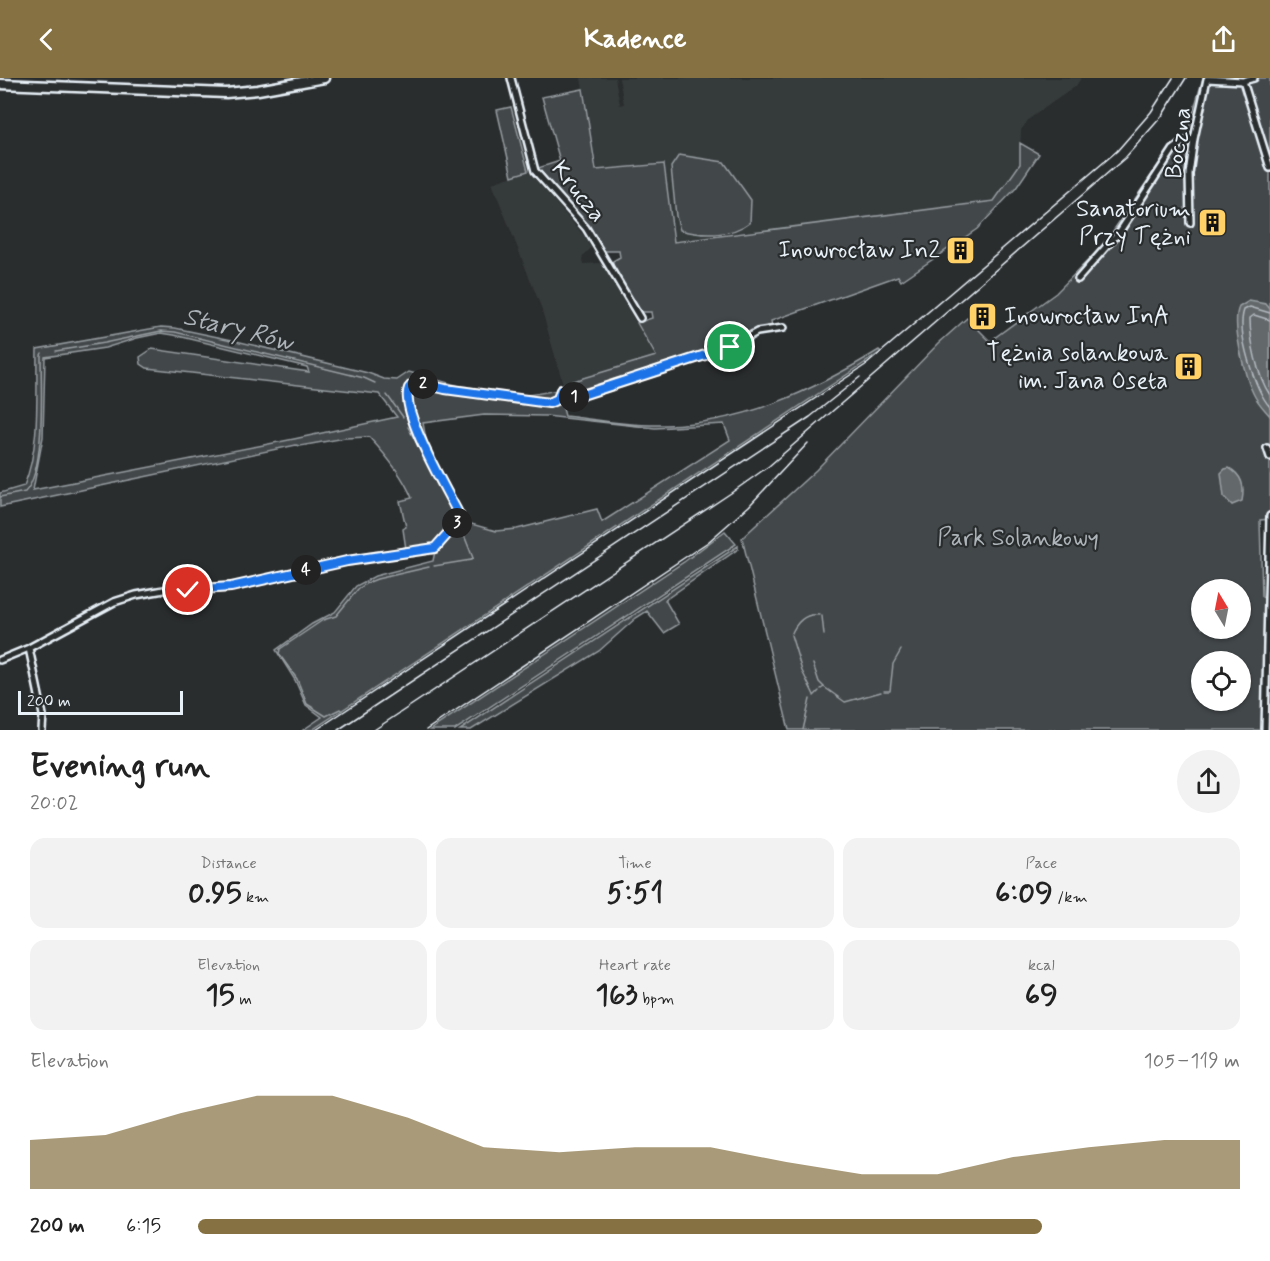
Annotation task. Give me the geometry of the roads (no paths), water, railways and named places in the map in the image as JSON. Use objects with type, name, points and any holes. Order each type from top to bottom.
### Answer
[{"type":"main road","points":[[0,84],[226,93],[258,90],[324,78]]},
{"type":"street","name":"Krucza","points":[[511,78],[535,171],[586,228],[640,318]]},
{"type":"street","name":"Boczna","points":[[1190,223],[1189,174],[1207,79],[1243,81],[1254,78]]},
{"type":"street","points":[[1243,81],[1270,168]]},
{"type":"street","points":[[1078,279],[1120,231],[1173,150],[1183,142],[1194,139]]},
{"type":"street","points":[[0,660],[29,648],[114,602],[136,595],[164,590],[231,587],[347,561],[435,548],[459,521],[459,515],[413,421],[408,391],[410,386],[416,382],[445,389],[549,403],[558,399],[561,390],[568,398],[579,396],[730,347],[757,332],[783,328]]},
{"type":"street","points":[[1267,448],[1270,458]]},
{"type":"street","points":[[1265,730],[1270,516]]},
{"type":"street","points":[[29,648],[43,715],[42,730]]},
{"type":"water","points":[[1249,301],[1266,304],[1270,309],[1270,416],[1253,393],[1240,350],[1237,315],[1239,307]]},
{"type":"water","points":[[1229,468],[1240,478],[1243,491],[1242,501],[1232,505],[1224,497],[1221,473]]},
{"type":"waterway","name":"Stary Rów","points":[[56,351],[161,331],[175,332],[364,378],[375,383]]},
{"type":"waterway","name":"Stary Rów","points":[[0,497],[25,492],[32,481],[41,427],[42,353]]},
{"type":"waterway","name":"Stary Rów","points":[[387,395],[403,417]]},
{"type":"waterway","name":"Stary Rów","points":[[408,427],[457,519]]},
{"type":"waterway","name":"Stary Rów","points":[[434,566],[473,558],[460,525]]},
{"type":"waterway","name":"Stary Rów","points":[[342,711],[340,709],[326,716],[307,704],[297,679],[279,654],[280,649],[323,620],[336,616],[358,589],[367,583],[429,567]]},
{"type":"waterway","points":[[814,695],[802,671],[791,635],[802,620],[809,616],[819,615]]},
{"type":"waterway","points":[[822,616],[824,635]]},
{"type":"waterway","points":[[884,691],[890,691],[893,664],[901,650]]},
{"type":"waterway","points":[[813,664],[819,682],[824,687]]},
{"type":"waterway","points":[[821,689],[824,687],[845,702],[881,692]]},
{"type":"waterway","points":[[814,696],[819,691]]},
{"type":"waterway","points":[[803,730],[810,699]]},
{"type":"railway","points":[[316,730],[867,364],[1117,151],[1151,112],[1173,78]]},
{"type":"railway","points":[[374,730],[769,466],[1125,158],[1162,116],[1186,78]]},
{"type":"railway","points":[[338,730],[810,417],[860,377]]},
{"type":"railway","points":[[426,730],[708,542],[749,506],[808,443]]},
{"type":"place","name":"Sanatorium Przy Tężni","points":[[1212,223]]},
{"type":"place","name":"Inowrocław In2","points":[[961,250]]},
{"type":"place","name":"Inowrocław InA","points":[[983,316]]},
{"type":"place","name":"Tężnia solankowa im. Jana Oseta","points":[[1189,367]]},
{"type":"park label","name":"Park Solankowy","points":[[1018,538]]}]
